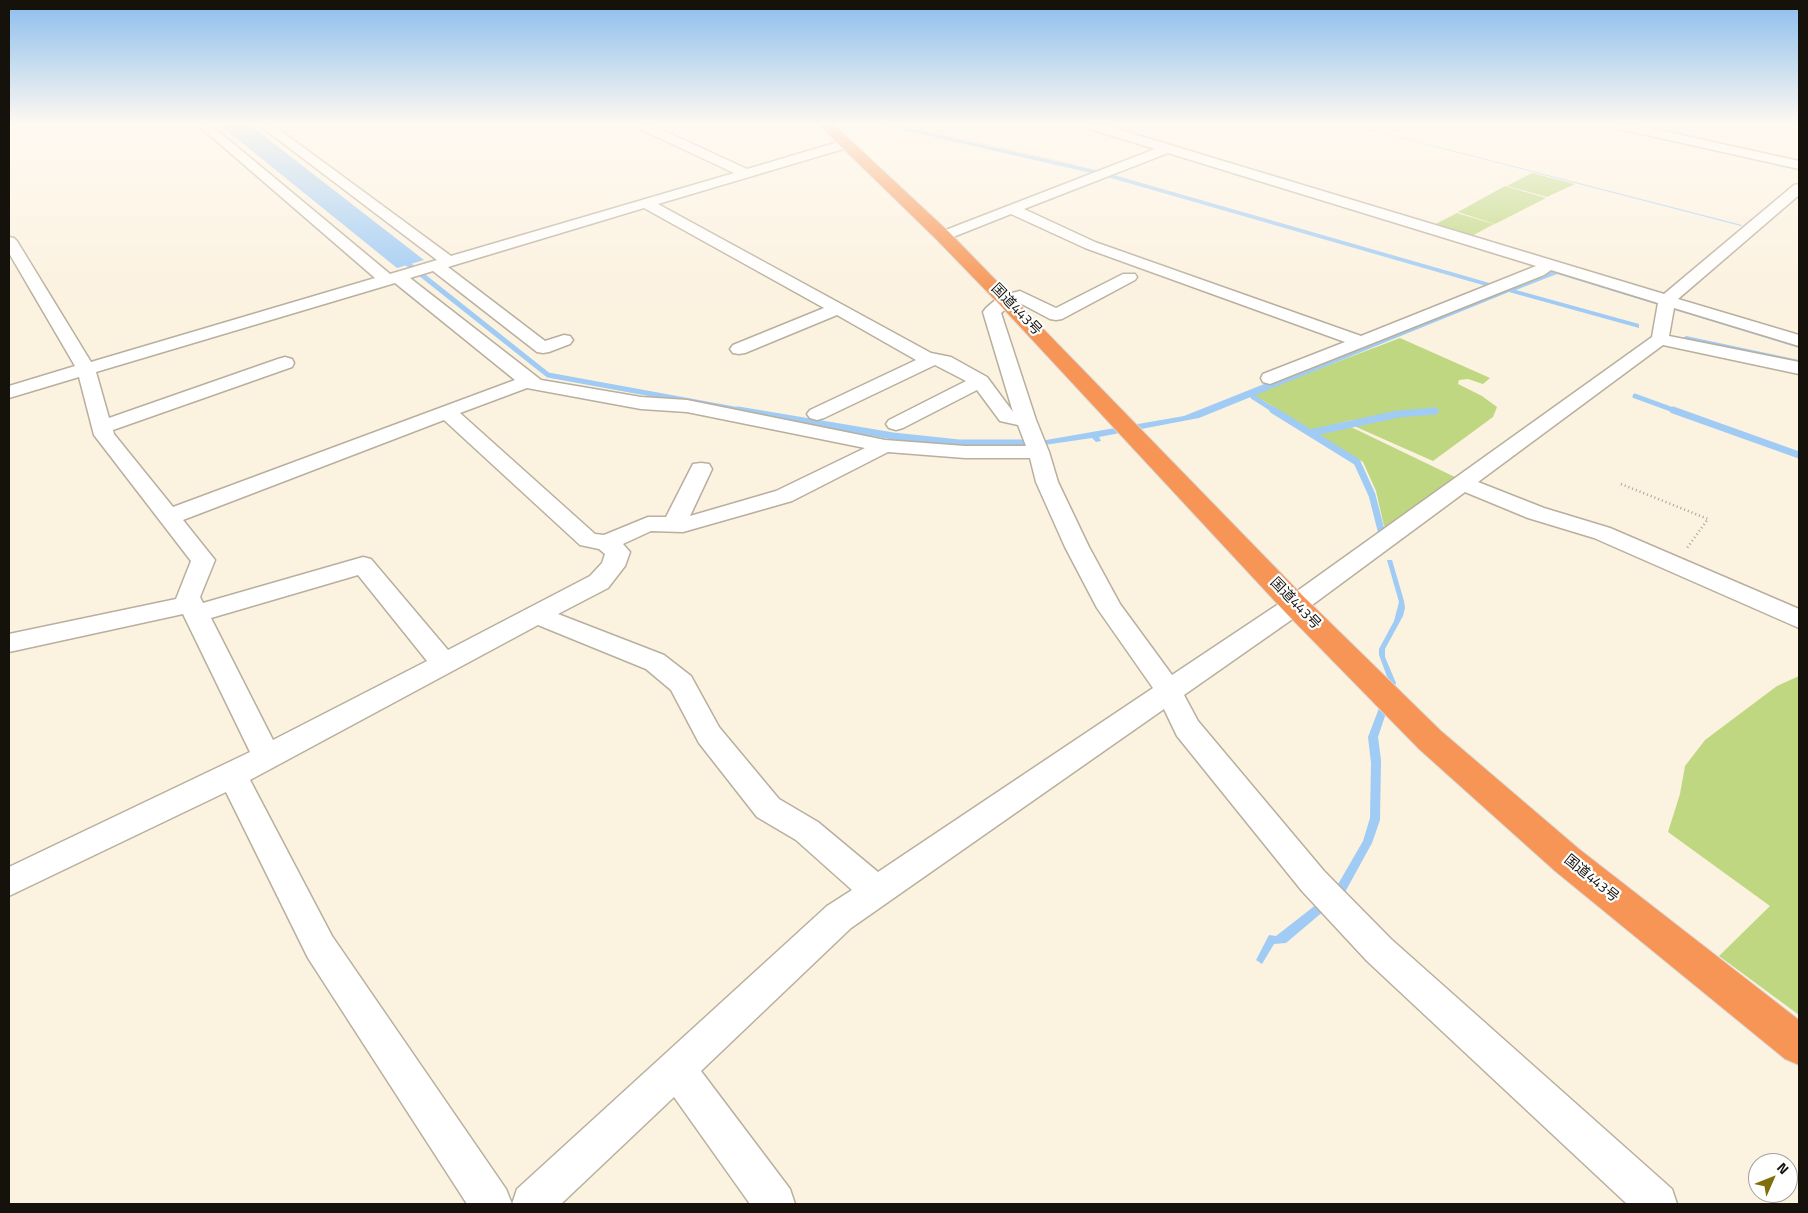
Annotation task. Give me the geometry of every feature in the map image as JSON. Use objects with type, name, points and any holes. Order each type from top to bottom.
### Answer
[{"type":"highway","name":"国道443号","points":[[886,182],[1006,300],[1295,605],[1437,747],[1567,860],[1799,1044]]},
{"type":"street","points":[[274,182],[392,278],[528,381],[536,385],[642,403],[687,406],[885,446],[965,452],[1039,452]]},
{"type":"street","points":[[337,182],[441,263],[542,348],[564,340]]},
{"type":"street","points":[[9,392],[716,182]]},
{"type":"street","points":[[943,236],[1082,182]]},
{"type":"street","points":[[1276,182],[1799,341]]},
{"type":"street","points":[[532,1204],[839,917],[1295,605],[1660,339],[1667,300],[1799,188]]},
{"type":"street","points":[[645,203],[925,356],[944,361],[980,381],[1007,417],[1026,420]]},
{"type":"street","points":[[1011,209],[1090,244],[1362,342]]},
{"type":"street","points":[[9,241],[86,369],[104,435],[203,560],[188,597],[267,757]]},
{"type":"street","points":[[1270,378],[1538,272],[1548,265]]},
{"type":"street","points":[[1129,277],[1056,315],[1020,296],[1006,300],[992,312],[1026,420],[1039,452],[1047,482],[1077,547],[1110,608],[1169,691],[1187,728],[1313,881],[1379,950],[1657,1204]]},
{"type":"street","points":[[739,350],[838,309]]},
{"type":"street","points":[[1660,339],[1799,368]]},
{"type":"street","points":[[817,414],[934,358]]},
{"type":"street","points":[[102,427],[285,363]]},
{"type":"street","points":[[168,517],[528,381]]},
{"type":"street","points":[[896,424],[980,381]]},
{"type":"street","points":[[9,882],[232,775],[599,582],[613,566],[618,552],[606,543],[588,540],[447,412]]},
{"type":"street","points":[[606,543],[648,524],[683,525],[784,496],[885,446]]},
{"type":"street","points":[[674,524],[688,500],[701,469]]},
{"type":"street","points":[[1462,483],[1536,513],[1602,533],[1799,619]]},
{"type":"street","points":[[9,643],[194,609],[363,565],[444,664]]},
{"type":"street","points":[[536,615],[655,662],[681,683],[710,735],[768,808],[808,831],[877,891]]},
{"type":"street","points":[[232,775],[320,947],[491,1204]]},
{"type":"street","points":[[676,1069],[775,1204]]},
{"type":"path","points":[[1621,484],[1708,520],[1675,564]]},
{"type":"green space","points":[[1515,182],[1566,182],[1575,184],[1547,197],[1507,186]]},
{"type":"green space","points":[[1505,186],[1546,198],[1495,224],[1458,212]]},
{"type":"green space","points":[[1457,213],[1494,224],[1470,237],[1432,226]]},
{"type":"green space","points":[[1400,338],[1490,378],[1483,384],[1468,379],[1459,380],[1458,384],[1482,396],[1497,407],[1493,417],[1433,461],[1354,426],[1387,418],[1438,413],[1437,410],[1396,413],[1348,421],[1310,431],[1264,401],[1250,395]]},
{"type":"green space","points":[[1349,426],[1459,479],[1390,529],[1384,526],[1376,491],[1363,462],[1318,435],[1326,430]]},
{"type":"green space","points":[[1799,676],[1799,1015],[1719,956],[1770,906],[1668,832],[1680,794],[1685,766],[1705,740],[1777,686]]},
{"type":"water","points":[[290,182],[323,182],[424,260],[397,268]]},
{"type":"water","points":[[1123,182],[1137,182],[1507,288],[1550,270],[1263,182],[1269,182],[1799,344],[1799,348],[1557,274],[1516,290],[1639,324],[1639,328],[1509,292],[1199,418],[1099,437],[1101,441],[1096,442],[1092,438],[1044,445],[1024,440],[1046,440],[1184,416],[1500,290]]},
{"type":"water","points":[[1570,182],[1742,225],[1741,226]]},
{"type":"water","points":[[1686,336],[1799,360],[1799,364],[1682,339]]},
{"type":"water","points":[[1387,560],[1392,560],[1405,608],[1403,616],[1385,649],[1385,657],[1396,683],[1378,737],[1381,760],[1380,820],[1372,843],[1344,894],[1286,943],[1274,944],[1262,964],[1256,960],[1269,935],[1276,936],[1337,886],[1363,841],[1370,818],[1371,763],[1368,737],[1389,682],[1379,655],[1379,649],[1394,621],[1399,602]]},
{"type":"waterway","points":[[403,260],[548,375],[745,411]]},
{"type":"waterway","points":[[1635,396],[1676,411]]},
{"type":"waterway","points":[[1253,397],[1275,411]]},
{"type":"waterway","points":[[738,410],[893,436],[959,443],[1025,443]]},
{"type":"waterway","points":[[1273,410],[1310,433]]},
{"type":"waterway","points":[[1673,410],[1799,455]]},
{"type":"waterway","points":[[1310,433],[1398,414],[1435,411]]},
{"type":"waterway","points":[[1310,433],[1357,462],[1372,495],[1382,534]]}]
